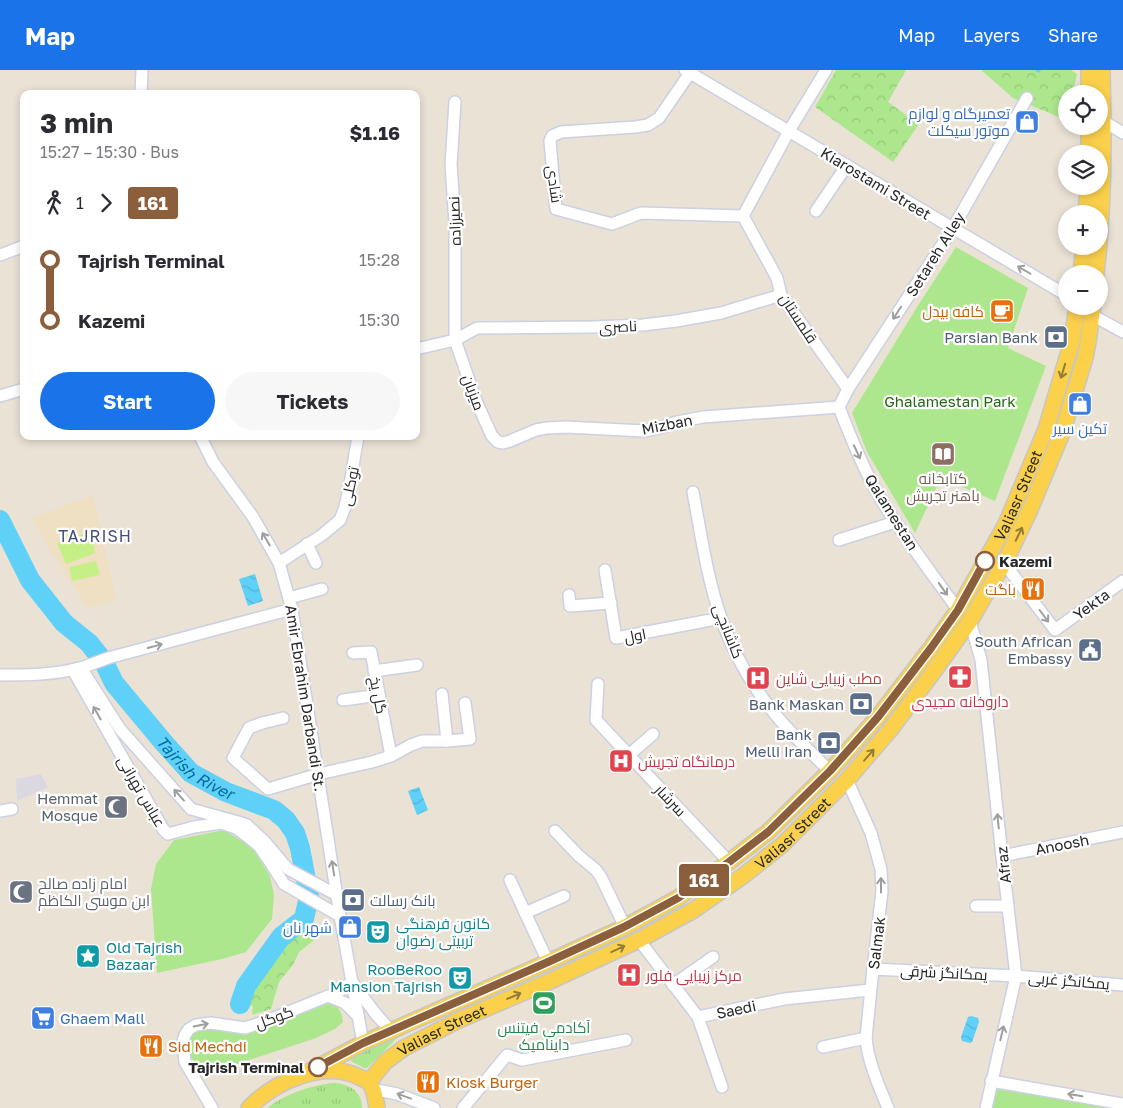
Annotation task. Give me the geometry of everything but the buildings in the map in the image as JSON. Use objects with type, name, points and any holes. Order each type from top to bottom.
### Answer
[{"type":"main road","points":[[1089,70],[1089,85]]},
{"type":"main road","points":[[1100,85],[1102,70]]},
{"type":"main road","points":[[1097,135],[1102,171],[1097,265]]},
{"type":"main road","name":"Valiasr Street","points":[[303,1075],[363,1043],[624,927],[678,898],[768,832],[830,771],[878,717],[958,610],[1006,524],[1046,429],[1072,341],[1076,315]]},
{"type":"main road","name":"Valiasr Street","points":[[371,1086],[385,1062],[404,1048],[459,1020],[639,940],[692,911],[782,845],[847,780],[890,730],[934,671],[970,621],[1004,563],[1029,512],[1062,433],[1088,342],[1091,315]]},
{"type":"main road","points":[[249,1108],[269,1090],[303,1075],[322,1071],[341,1071],[353,1074],[371,1086],[377,1108]]},
{"type":"street","points":[[141,90],[142,70]]},
{"type":"street","points":[[743,216],[789,132],[826,70]]},
{"type":"street","name":"Kiarostami Street","points":[[689,71],[1058,290]]},
{"type":"street","name":"شادی","points":[[689,71],[659,118],[648,125],[561,132],[552,136],[550,141],[556,209],[612,224],[641,213],[743,216]]},
{"type":"street","name":"Setareh Alley","points":[[839,407],[848,389],[953,228],[1027,98]]},
{"type":"street","name":"نصیرزاده","points":[[455,102],[451,165],[455,223],[455,340]]},
{"type":"street","points":[[1108,128],[1123,133]]},
{"type":"street","points":[[816,211],[847,165]]},
{"type":"street","name":"قلمستان","points":[[743,216],[777,278],[781,295],[848,389]]},
{"type":"street","points":[[0,255],[20,248]]},
{"type":"street","name":"ناصری","points":[[420,348],[455,340],[477,328],[643,325],[721,313],[781,295]]},
{"type":"street","points":[[1098,315],[1123,332]]},
{"type":"street","name":"Mizban","points":[[455,340],[481,411],[492,436],[498,442],[510,441],[536,430],[547,428],[566,427],[644,431],[703,417],[839,407]]},
{"type":"street","points":[[0,396],[20,390]]},
{"type":"street","name":"Qalamestan","points":[[839,407],[878,494],[895,522],[958,610]]},
{"type":"street","name":"Amir Ebrahim Darbandi St.","points":[[202,440],[213,462],[253,517],[279,562],[289,598],[319,774],[340,916],[363,1043]]},
{"type":"street","name":"توکلی","points":[[279,562],[332,528],[340,520],[350,484],[357,440]]},
{"type":"street","name":"کاشانچی","points":[[693,492],[708,569],[721,618],[737,653],[750,679],[775,714],[830,771]]},
{"type":"street","points":[[839,540],[895,522]]},
{"type":"street","points":[[307,544],[316,563]]},
{"type":"street","name":"Yekta","points":[[1004,563],[1055,630],[1123,581]]},
{"type":"street","name":"اول","points":[[605,570],[616,638],[721,618]]},
{"type":"street","points":[[289,598],[322,589]]},
{"type":"street","points":[[569,595],[570,606],[611,603]]},
{"type":"street","points":[[0,675],[67,672],[103,660],[292,610]]},
{"type":"street","name":"Afraz","points":[[970,621],[981,660],[1016,976],[986,1108]]},
{"type":"street","name":"گل یخ","points":[[353,653],[371,652],[391,756]]},
{"type":"street","points":[[374,671],[417,665]]},
{"type":"street","name":"عباس تهرانی","points":[[77,669],[120,729],[191,809],[248,826],[265,842],[288,869],[337,895]]},
{"type":"street","name":"عباس تهرانی","points":[[77,669],[163,830],[168,834],[194,827],[221,823],[236,828],[259,846],[284,884],[340,916]]},
{"type":"street","name":"سرشار","points":[[598,684],[596,720],[729,862]]},
{"type":"street","points":[[442,694],[447,742]]},
{"type":"street","points":[[343,700],[379,695]]},
{"type":"street","points":[[283,718],[249,728],[234,758],[268,789],[319,774],[372,762],[422,742],[447,742],[470,739],[465,703]]},
{"type":"street","points":[[629,755],[653,734]]},
{"type":"street","name":"Salmak","points":[[847,780],[871,833],[881,869],[882,891],[872,968],[866,1038],[872,1067],[888,1108]]},
{"type":"street","points":[[0,811],[12,809]]},
{"type":"street","points":[[555,832],[596,870],[624,927]]},
{"type":"street","name":"Anoosh","points":[[1002,856],[1123,832]]},
{"type":"street","points":[[510,880],[548,962]]},
{"type":"street","points":[[525,913],[564,896]]},
{"type":"street","points":[[976,906],[1008,906]]},
{"type":"street","name":"Saedi","points":[[639,940],[698,1017],[784,999],[870,990]]},
{"type":"street","points":[[673,985],[713,957]]},
{"type":"street","name":"یمکانگز شرقی","points":[[872,968],[1016,976]]},
{"type":"street","name":"یمکانگز غربی","points":[[1016,976],[1123,985]]},
{"type":"street","name":"Amir Ebrahim Darbandi St.","points":[[352,982],[391,1031]]},
{"type":"street","name":"گوگل","points":[[212,1108],[185,1062],[183,1041],[189,1029],[196,1025],[211,1023],[244,1028],[328,996],[352,982]]},
{"type":"street","points":[[328,996],[345,1003],[358,1016]]},
{"type":"street","points":[[698,1017],[722,1088]]},
{"type":"street","points":[[823,1047],[866,1038]]},
{"type":"street","points":[[463,1108],[507,1055],[522,1060],[626,1040]]},
{"type":"street","points":[[991,1081],[1123,1104]]},
{"type":"street","points":[[371,1086],[434,1108]]},
{"type":"shaded area","points":[[93,495],[116,600],[88,608],[51,553],[32,518]]},
{"type":"shaded area","points":[[41,774],[48,787],[17,801],[16,779]]},
{"type":"green space","points":[[836,70],[906,70],[888,102],[919,124],[893,162],[815,107]]},
{"type":"green space","points":[[981,70],[1071,70],[1077,74],[1075,85],[1058,85],[1058,117],[1013,98]]},
{"type":"green space","name":"Ghalamestan Park","points":[[956,247],[1028,288],[1008,348],[1046,366],[995,501],[941,478],[915,533],[867,452],[852,413]]},
{"type":"green space","points":[[92,531],[95,553],[66,564],[57,543]]},
{"type":"green space","points":[[96,561],[100,575],[72,581],[69,567]]},
{"type":"green space","points":[[224,830],[253,848],[270,876],[274,895],[272,919],[246,952],[157,973],[151,889],[156,864],[174,840]]},
{"type":"green space","points":[[307,919],[327,930],[299,952],[293,965],[279,982],[271,1009],[252,1015],[253,1006],[243,1004],[247,990],[282,941]]},
{"type":"green space","points":[[322,1003],[335,1005],[341,1013],[343,1022],[335,1029],[316,1038],[210,1073],[202,1065],[195,1065],[188,1049],[190,1034],[201,1027],[236,1032]]},
{"type":"green space","points":[[419,1027],[396,1039],[367,1068],[351,1061],[352,1055]]},
{"type":"green space","points":[[332,1083],[343,1084],[353,1089],[359,1096],[362,1108],[267,1108],[298,1091]]},
{"type":"green space","points":[[995,1089],[1069,1100],[1111,1108],[991,1108]]},
{"type":"water","points":[[255,574],[263,601],[248,606],[239,579]]},
{"type":"water","points":[[419,787],[428,810],[417,815],[408,791]]},
{"type":"water","points":[[968,1017],[978,1018],[979,1022],[970,1043],[962,1041],[961,1037]]},
{"type":"waterway","name":"Tajrish River","points":[[0,520],[30,580],[64,623],[89,643],[104,662],[114,683],[191,773],[226,792],[274,810],[286,820],[295,833],[300,848],[309,896],[304,919],[281,937],[246,986],[240,1004]]},
{"type":"bus line","name":"161","points":[[318,1067],[363,1043],[624,927],[678,898],[729,862],[768,832],[830,771],[878,717],[958,610],[985,561]]},
{"type":"place","name":"تعمیرگاه و لوازم موتور سیکلت","points":[[1027,122]]},
{"type":"place","name":"کافه بیدل","points":[[1002,311]]},
{"type":"place","name":"Parsian Bank","points":[[1056,337]]},
{"type":"place","name":"تکین سیر","points":[[1080,404]]},
{"type":"place","name":"کتابخانه باهنر تجریش","points":[[943,454]]},
{"type":"place","name":"Kazemi","points":[[985,561]]},
{"type":"place","name":"باگت","points":[[1033,589]]},
{"type":"place","name":"South African Embassy","points":[[1090,650]]},
{"type":"place","name":"داروخانه مجیدی","points":[[960,677]]},
{"type":"place","name":"مطب زیبایی شاین","points":[[758,678]]},
{"type":"place","name":"Bank Maskan","points":[[861,704]]},
{"type":"place","name":"Bank Melli Iran","points":[[829,743]]},
{"type":"place","name":"درمانگاه تجریش","points":[[621,761]]},
{"type":"place","name":"Hemmat Mosque","points":[[116,807]]},
{"type":"place","name":"امام زاده صالح ابن موسى الكاظم","points":[[21,892]]},
{"type":"place","name":"بانک رسالت","points":[[353,900]]},
{"type":"place","name":"شهر نان","points":[[350,927]]},
{"type":"place","name":"کانون فرهنگی تربیتی رضوان","points":[[378,932]]},
{"type":"place","name":"Old Tajrish Bazaar","points":[[88,956]]},
{"type":"place","name":"مرکز زیبایی فلور","points":[[629,975]]},
{"type":"place","name":"RooBeRoo Mansion Tajrish","points":[[460,978]]},
{"type":"place","name":"آکادمی فیتنس داینامیک","points":[[544,1003]]},
{"type":"place","name":"Ghaem Mall","points":[[43,1018]]},
{"type":"place","name":"Sid Mechdi","points":[[151,1046]]},
{"type":"place","name":"Tajrish Terminal","points":[[318,1067]]},
{"type":"place","name":"Kiosk Burger","points":[[428,1082]]},
{"type":"district","name":"TAJRISH","points":[[95,536]]}]
